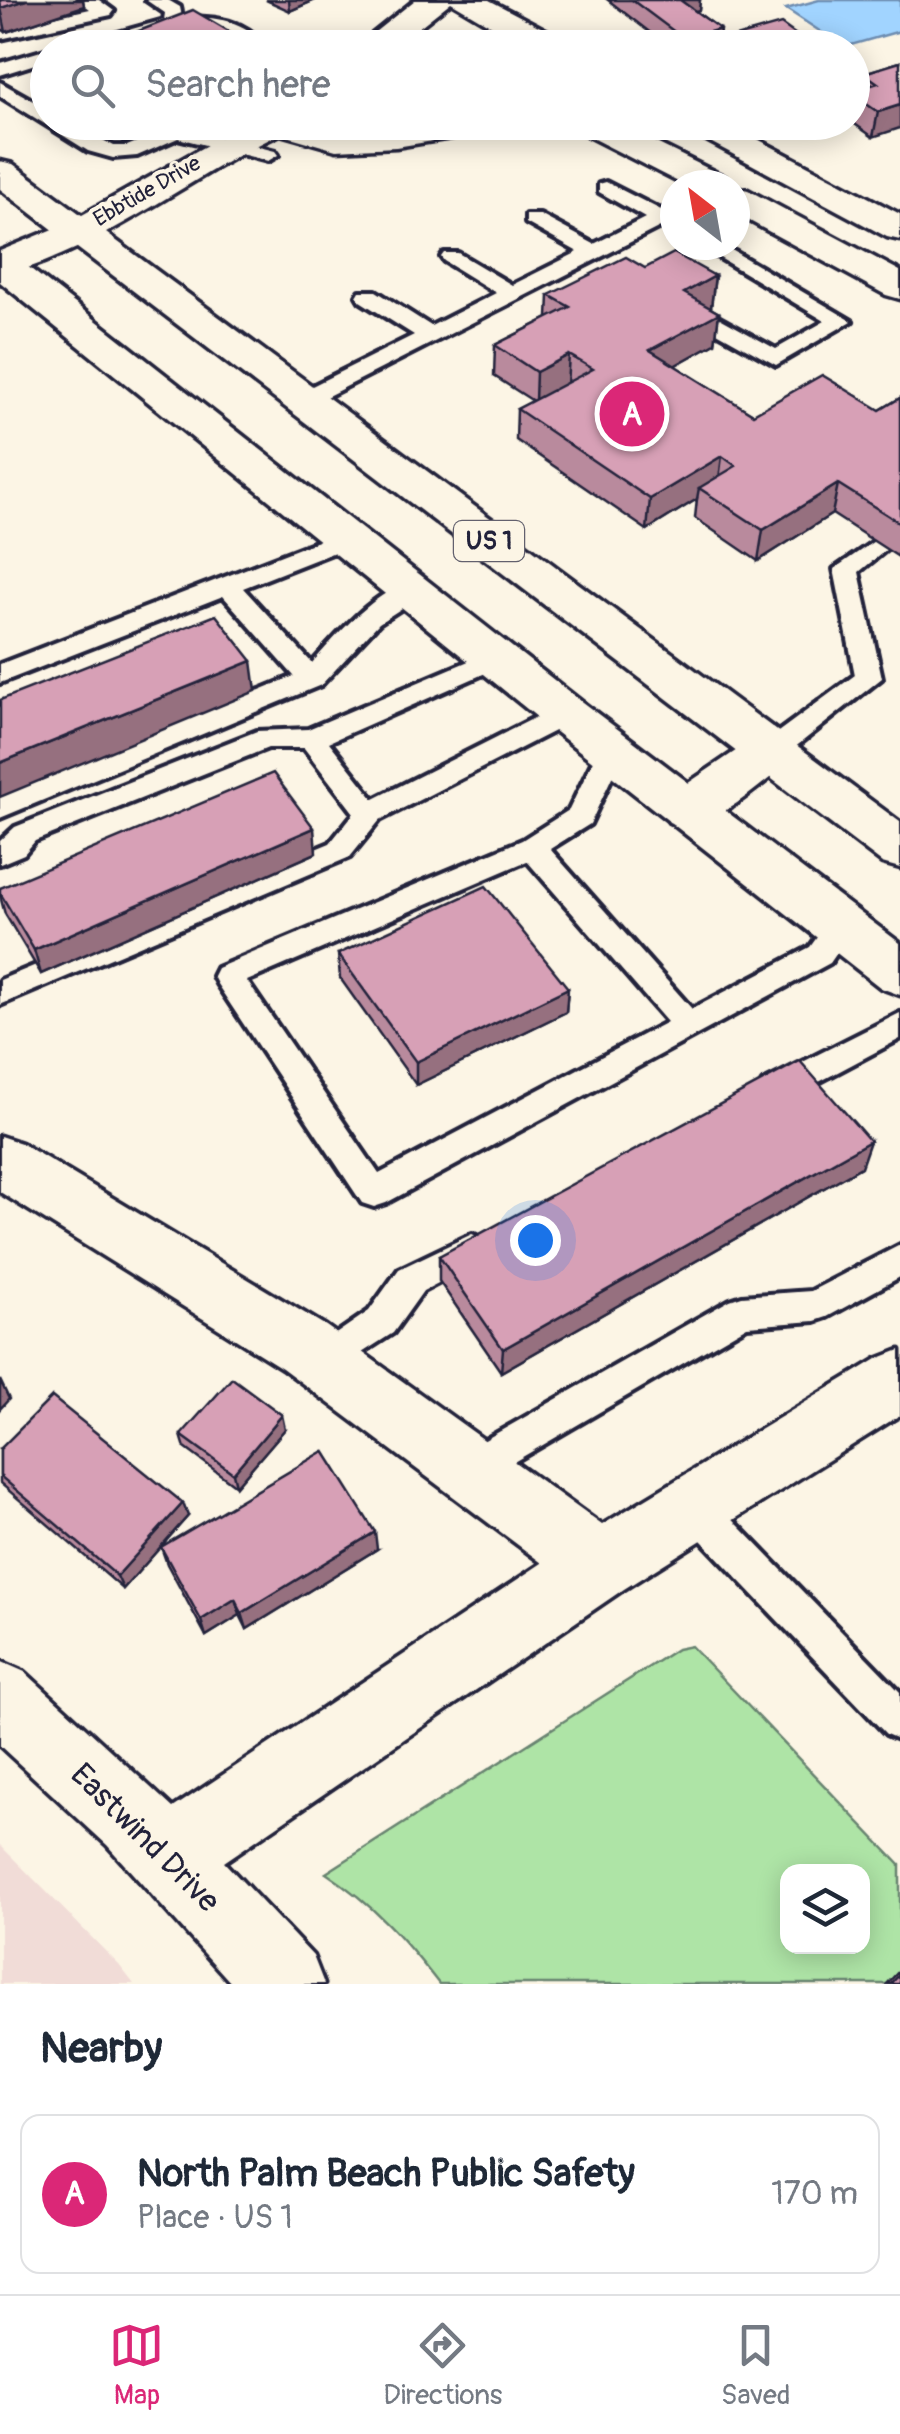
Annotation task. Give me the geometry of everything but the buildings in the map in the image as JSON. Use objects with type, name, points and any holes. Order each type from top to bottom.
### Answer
[{"type":"street","points":[[395,30],[436,0]]},
{"type":"street","points":[[465,0],[521,30]]},
{"type":"street","name":"Ebbtide Drive","points":[[0,264],[79,232],[110,210],[228,145],[246,140]]},
{"type":"street","name":"Ebbtide Drive","points":[[79,232],[159,221],[259,166],[270,140]]},
{"type":"street","points":[[622,140],[682,170]]},
{"type":"street","points":[[732,140],[900,229]]},
{"type":"street","name":"US 1","points":[[0,172],[900,849]]},
{"type":"street","points":[[860,208],[900,195]]},
{"type":"street","points":[[750,206],[900,287]]},
{"type":"street","points":[[0,264],[565,714],[900,973]]},
{"type":"street","points":[[687,809],[769,753]]},
{"type":"street","points":[[0,1161],[323,1362],[600,1566]]},
{"type":"street","points":[[167,1856],[600,1566],[900,1380]]},
{"type":"street","name":"Eastwind Drive","points":[[0,1697],[167,1856],[258,1971]]},
{"type":"lane","points":[[0,34],[105,11],[87,0]]},
{"type":"lane","points":[[155,0],[174,12],[172,22]]},
{"type":"lane","points":[[142,30],[172,22],[222,24],[235,30]]},
{"type":"lane","points":[[0,69],[30,60]]},
{"type":"lane","points":[[0,88],[30,107]]},
{"type":"lane","points":[[83,140],[95,148],[130,152],[155,140]]},
{"type":"lane","points":[[215,140],[228,145]]},
{"type":"lane","points":[[606,188],[660,214]]},
{"type":"lane","points":[[533,219],[594,252]]},
{"type":"lane","points":[[302,400],[594,252],[660,223]]},
{"type":"lane","points":[[450,258],[512,294]]},
{"type":"lane","points":[[710,322],[776,358],[841,321],[734,260]]},
{"type":"lane","points":[[368,296],[430,335]]},
{"type":"lane","points":[[0,674],[346,538]]},
{"type":"lane","points":[[769,753],[868,678],[846,569],[880,545]]},
{"type":"lane","points":[[226,584],[312,679]]},
{"type":"lane","points":[[0,808],[312,679],[370,617],[410,590]]},
{"type":"lane","points":[[7,850],[25,834],[266,738],[311,739],[498,658]]},
{"type":"lane","points":[[7,991],[340,850],[370,813],[565,714]]},
{"type":"lane","points":[[311,739],[370,813]]},
{"type":"lane","points":[[612,749],[580,816],[532,846],[228,976],[374,1193],[820,954],[840,926]]},
{"type":"lane","points":[[532,846],[688,1028]]},
{"type":"lane","points":[[743,1107],[900,1025]]},
{"type":"lane","points":[[323,1362],[381,1322],[412,1280],[498,1235]]},
{"type":"lane","points":[[468,1469],[742,1312],[815,1306],[900,1260]]},
{"type":"lane","points":[[696,1506],[900,1720]]},
{"type":"shaded area","points":[[0,1845],[119,1965],[134,1984],[0,1984]]},
{"type":"green space","points":[[691,1646],[900,1865],[900,1984],[439,1984],[387,1924],[326,1873],[677,1649]]},
{"type":"water","points":[[819,0],[900,0],[900,31],[870,40],[870,30],[818,30],[786,9]]},
{"type":"place","name":"North Palm Beach Public Safety","points":[[632,414]]}]
